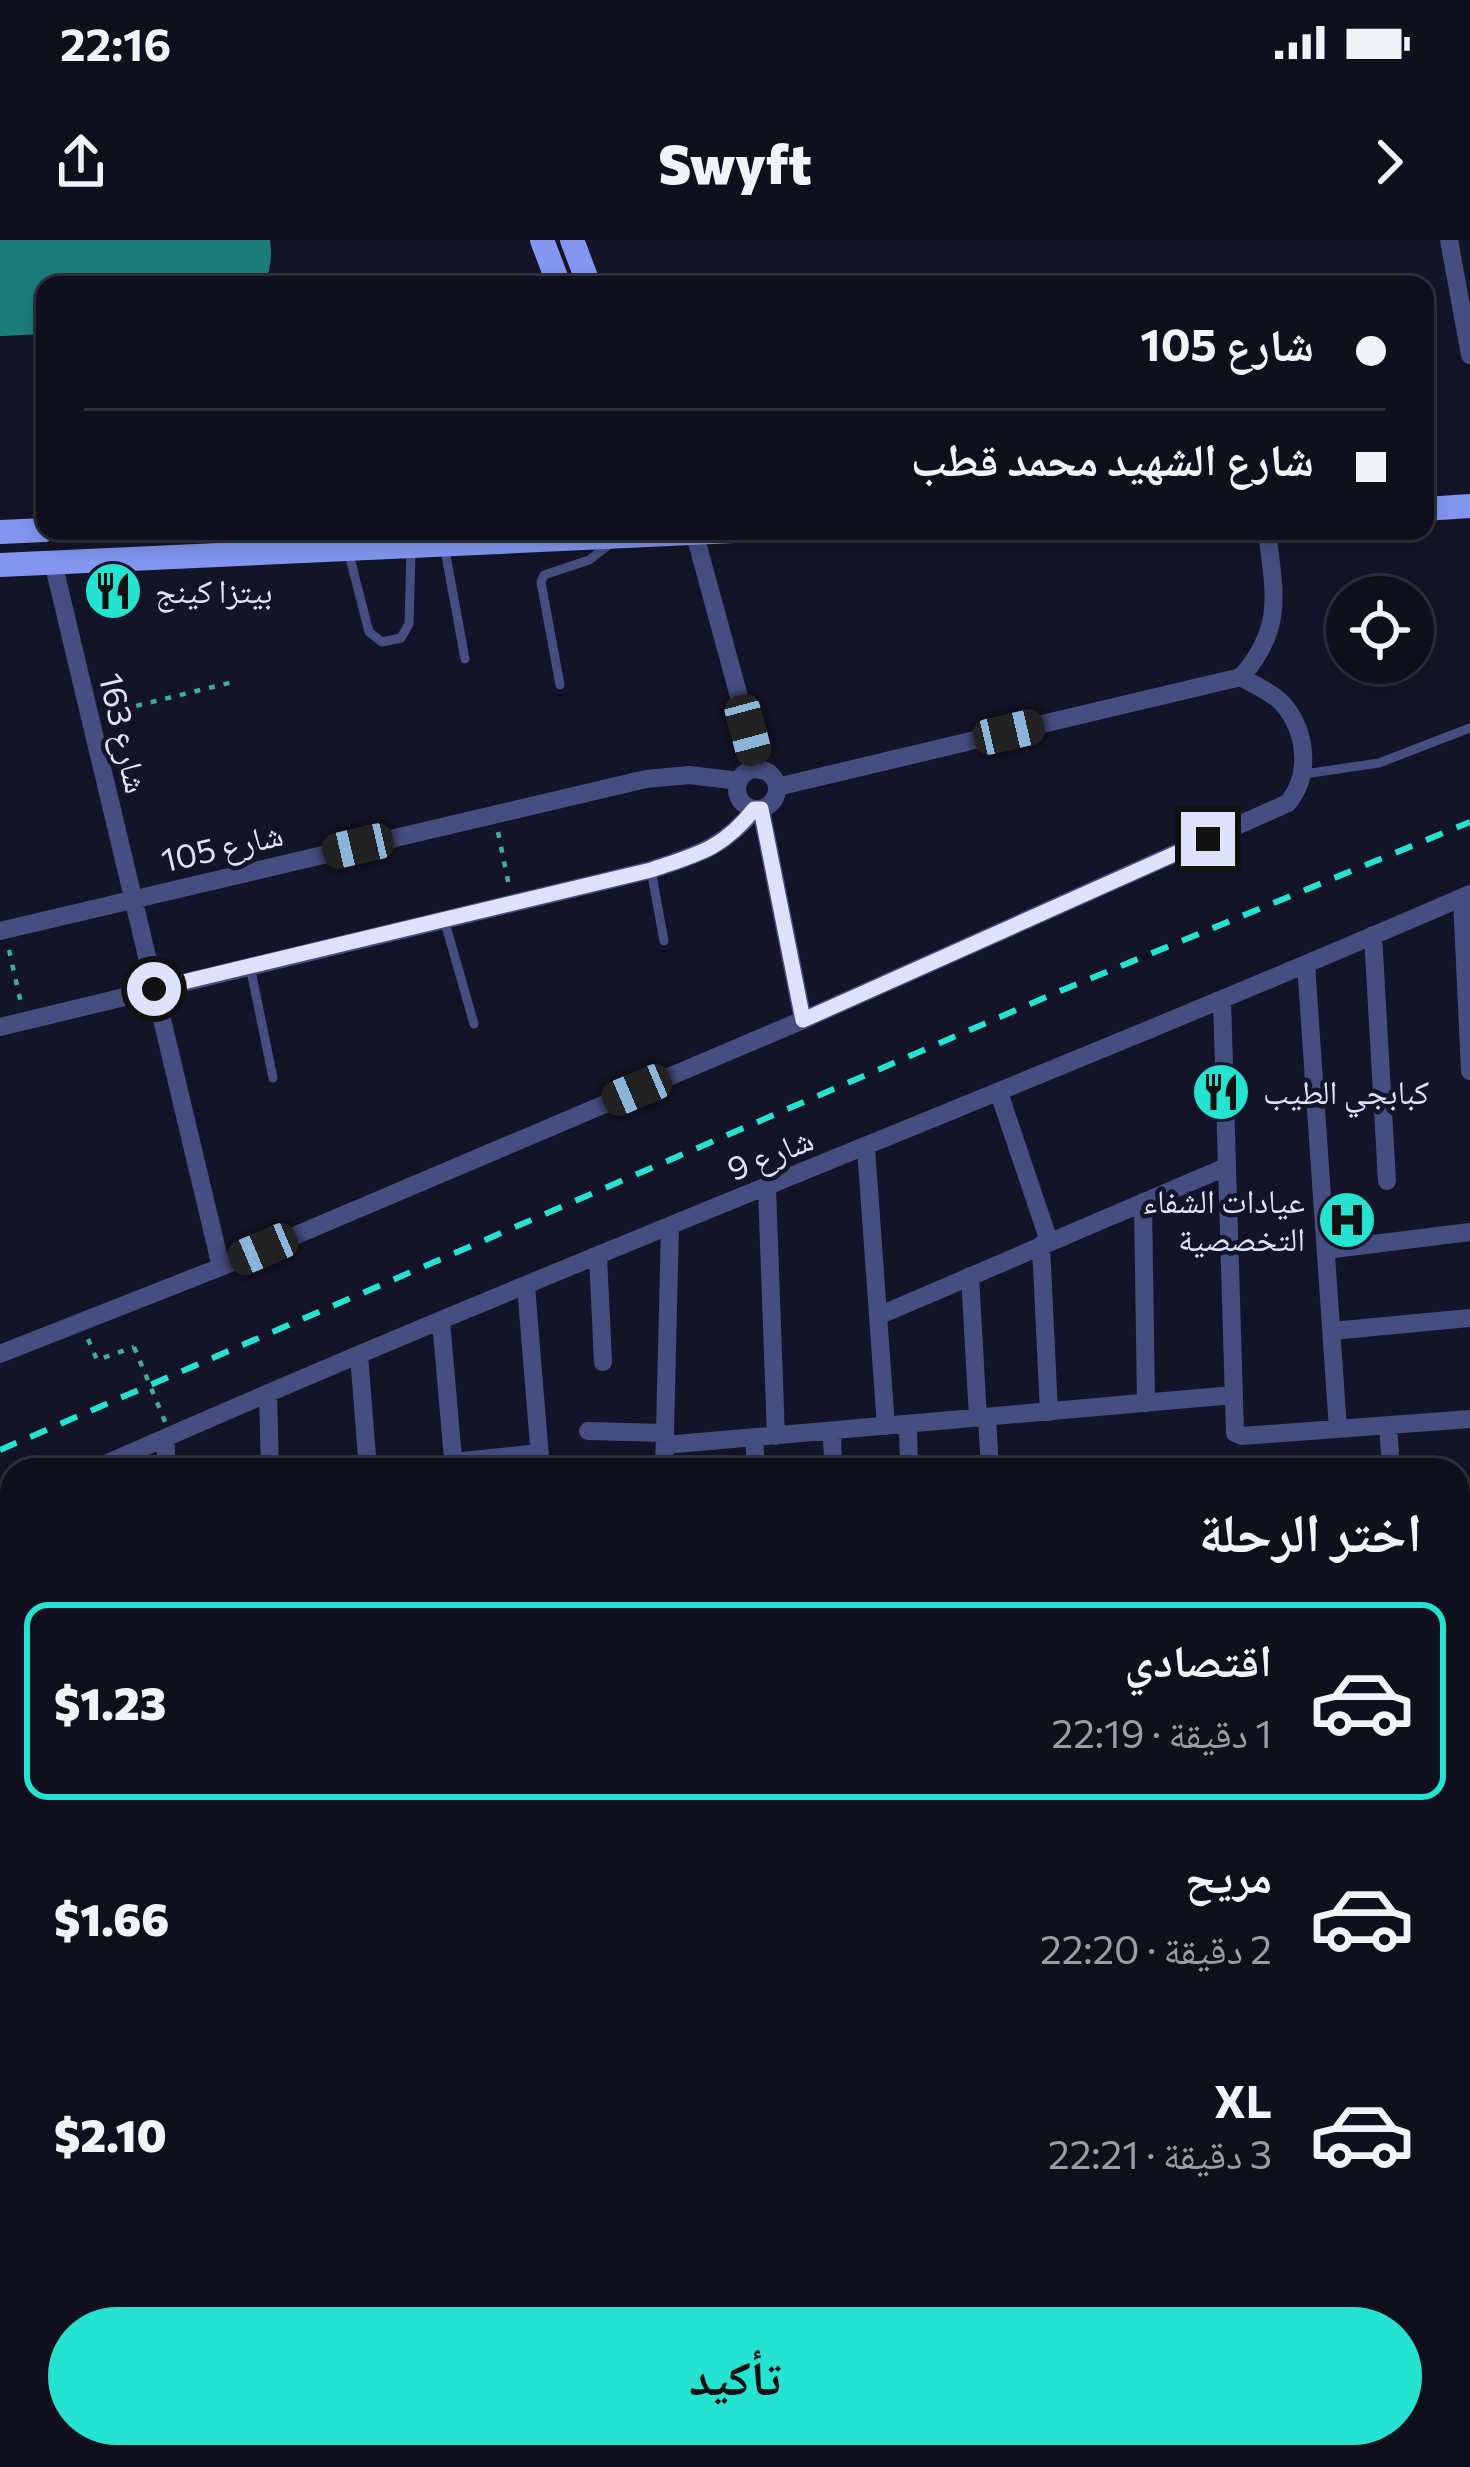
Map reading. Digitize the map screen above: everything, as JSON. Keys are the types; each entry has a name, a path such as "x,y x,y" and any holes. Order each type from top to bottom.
{"main road":[{"path":"542,240 556,276"},
{"path":"572,240 586,276"},
{"path":"1434,508 1470,506"},
{"path":"0,532 36,530"},
{"path":"0,565 346,540"},
{"path":"418,540 444,544 543,540"}],"street":[{"path":"1449,240 1462,266 1470,356"},
{"path":"696,540 759,770"},
{"path":"777,787 1240,677 1262,652 1274,622 1268,540"},
{"name":"شارع 163","path":"53,562 221,1267"},
{"path":"0,1354 221,1267 803,1020 1288,803 1304,774 1295,723 1280,700 1240,677"},
{"path":"0,1027 651,870 717,846 758,809 771,804 777,787 770,774 750,770 739,781 740,799 758,809 803,1020"},
{"name":"شارع 105","path":"2,930 668,776 739,781"},
{"path":"1466,896 1470,1071"},
{"name":"شارع 9","path":"114,1458 165,1431 866,1148 1466,896"},
{"path":"1373,935 1387,1181"},
{"path":"1306,964 1338,1429"},
{"path":"1222,1000 1234,1429 1242,1436 1470,1419"},
{"path":"999,1093 1045,1243 1049,1412"},
{"path":"866,1148 886,1426"},
{"path":"878,1316 1226,1167"},
{"path":"766,1188 776,1436"},
{"path":"1143,1202 1146,1403"},
{"path":"664,1458 670,1227"},
{"path":"1326,1250 1470,1232"},
{"path":"598,1256 603,1362"},
{"path":"970,1276 988,1458"},
{"path":"526,1286 541,1458"},
{"path":"1332,1331 1470,1318"},
{"path":"441,1321 453,1458"},
{"path":"359,1355 367,1458"},
{"path":"268,1393 270,1458"},
{"path":"588,1431 665,1439 754,1438 1233,1395"},
{"path":"908,1424 909,1458"},
{"path":"1388,1425 1390,1458"},
{"path":"165,1431 166,1458"},
{"path":"832,1431 833,1458"},
{"path":"754,1438 755,1458"}],"lane":[{"path":"346,540 369,632 382,642 401,638 409,624 411,540"},
{"path":"560,685 544,575 589,560 613,540"},
{"path":"444,544 465,659"},
{"path":"1304,774 1379,764 1470,728"},
{"path":"651,870 664,941"},
{"path":"444,920 474,1024"},
{"path":"250,966 273,1078"}],"path":[{"path":"89,718 237,681"},
{"path":"495,814 513,903"},
{"path":"2,930 26,1021"},
{"path":"97,1360 134,1347 165,1431"}],"runway":[{"path":"0,264 199,253 197,240"}],"railway":[{"path":"0,1450 1053,994 1470,822"}],"place":[{"name":"بيتزا كينج","path":"113,591"},
{"name":"كبابجي الطيب","path":"1221,1092"},
{"name":"عيادات الشفاء التخصصية","path":"1347,1220"}],"route":[{"path":"154,989 651,870 717,846 732,837 754,809 761,809 803,1020 1208,839"}]}
